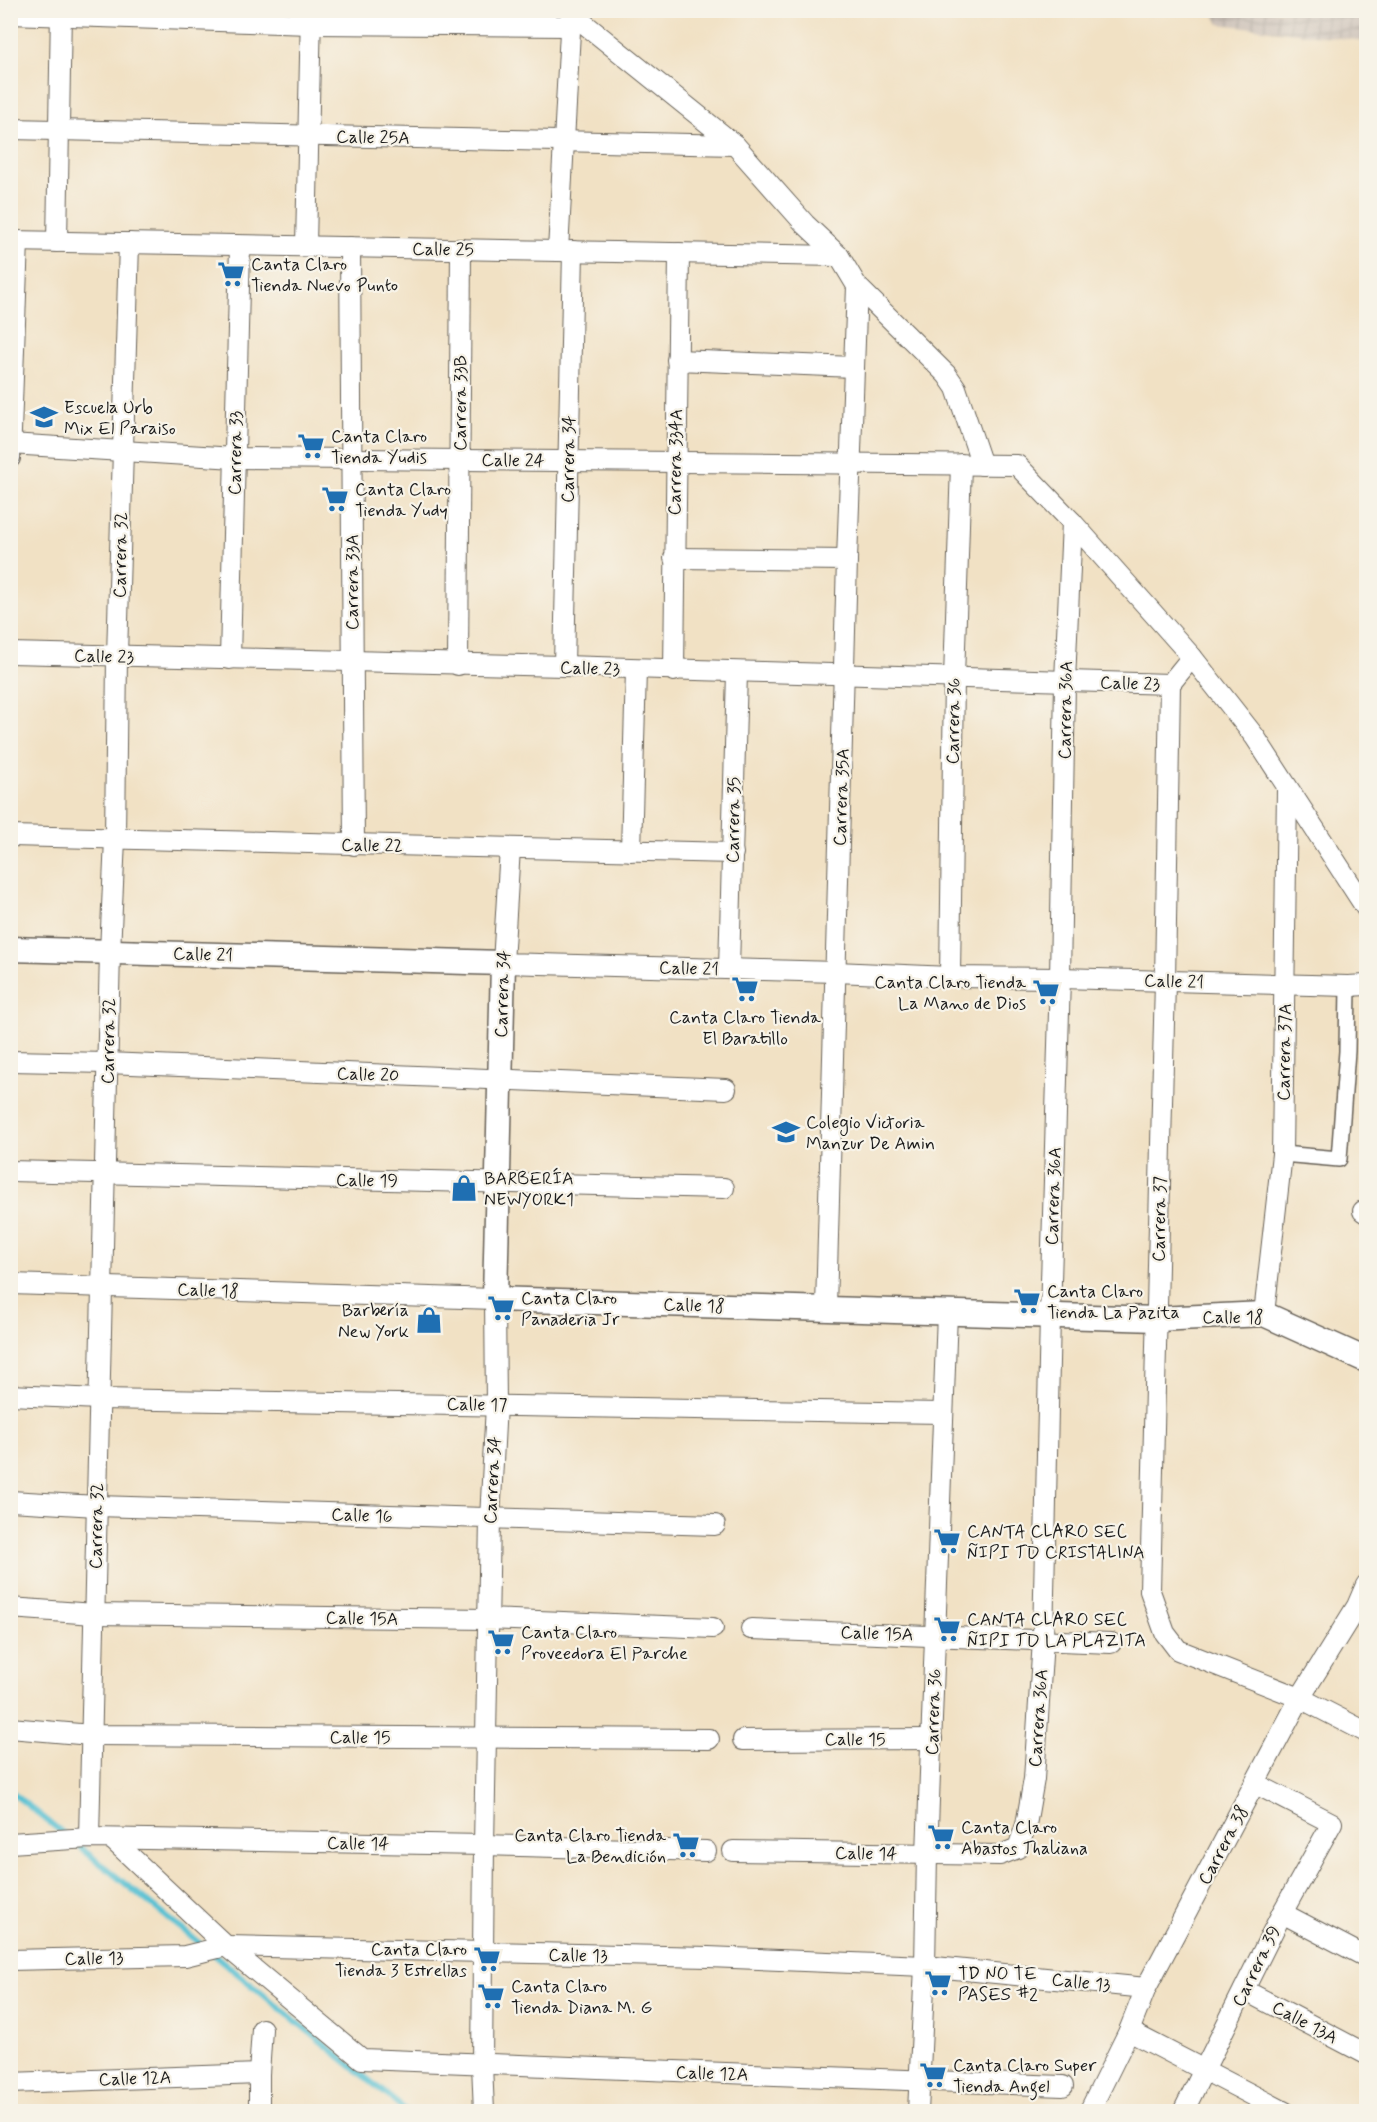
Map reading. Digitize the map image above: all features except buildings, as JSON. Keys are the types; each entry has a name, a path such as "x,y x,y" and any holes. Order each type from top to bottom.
{"street":[{"path":"57,242 61,13"},
{"path":"10,14 571,17 735,145 805,224 839,256 856,286 947,375 956,388 982,465"},
{"path":"306,246 311,17"},
{"name":"Carrera 34","path":"564,666 568,461 563,141 571,17"},
{"name":"Calle 25A","path":"10,129 735,145"},
{"path":"10,458 14,241"},
{"name":"Calle 25","path":"14,241 839,256"},
{"name":"Carrera 32","path":"84,1838 91,1735 129,243"},
{"name":"Carrera 33","path":"230,660 240,246"},
{"name":"Carrera 33A","path":"350,247 354,845"},
{"name":"Carrera 33B","path":"458,665 461,249"},
{"name":"Carrera 334A","path":"674,671 675,462 680,253"},
{"name":"Carrera 35A","path":"826,1307 856,286"},
{"path":"677,360 855,367"},
{"name":"Calle 24","path":"11,444 235,458 1017,465 1072,522"},
{"name":"Carrera 36","path":"950,977 954,678 961,464"},
{"path":"1072,522 1192,657 1255,737 1366,908"},
{"name":"Carrera 36A","path":"1000,1855 1018,1848 1026,1825 1034,1779 1043,1640 1060,978 1065,681 1072,522"},
{"path":"674,558 847,560"},
{"name":"Calle 23","path":"10,653 230,660 564,666 636,670 1170,684"},
{"path":"1170,684 1192,657"},
{"path":"631,851 636,670"},
{"name":"Carrera 35","path":"729,969 737,672"},
{"name":"Carrera 37","path":"1170,684 1150,1591 1165,1633 1178,1650 1300,1698"},
{"name":"Carrera 37A","path":"1264,1314 1282,1154 1287,789"},
{"name":"Calle 22","path":"10,836 732,853"},
{"name":"Carrera 34","path":"484,2112 482,2064 484,1845 490,1519 496,1405 495,1299 503,963 510,848"},
{"name":"Calle 21","path":"10,949 950,977 1357,985"},
{"path":"1282,1154 1339,1159 1347,1051 1357,985"},
{"name":"Calle 20","path":"10,1061 726,1089"},
{"name":"Calle 19","path":"10,1171 724,1188"},
{"name":"Calle 18","path":"10,1284 826,1307 1157,1319 1264,1314 1366,1360"},
{"name":"Carrera 36","path":"918,2112 947,1313"},
{"name":"Calle 17","path":"10,1395 99,1399 943,1413"},
{"name":"Calle 16","path":"10,1501 97,1506 714,1525"},
{"name":"Carrera 38","path":"1089,2112 1129,2031 1146,1988 1300,1698 1357,1606 1366,1585"},
{"name":"Calle 15A","path":"10,1608 94,1614 488,1619 713,1628"},
{"name":"Calle 15A","path":"751,1629 1111,1643"},
{"path":"1300,1698 1366,1732"},
{"name":"Calle 15","path":"10,1728 91,1735 709,1739"},
{"name":"Calle 15","path":"743,1740 932,1739"},
{"name":"Carrera 39","path":"1183,2112 1282,1913 1332,1822 1256,1784"},
{"name":"Calle 14","path":"10,1843 84,1838 706,1851"},
{"path":"112,1839 222,1946"},
{"name":"Calle 14","path":"733,1851 1000,1855"},
{"path":"1282,1913 1366,1957"},
{"name":"Calle 13","path":"10,1960 185,1956 222,1946 708,1957 925,1966 1146,1988"},
{"name":"Calle 12A","path":"222,1946 362,2059 1063,2086"},
{"name":"Calle 13A","path":"1244,1990 1366,2054"},
{"path":"260,2112 259,2074 262,2029"},
{"path":"1129,2031 1285,2112"},
{"name":"Calle 12A","path":"10,2083 259,2074"}],"shaded area":[{"path":"1212,11 1366,11 1366,41 1219,24"}],"waterway":[{"path":"10,1791 64,1834"},
{"path":"76,1844 204,1947"},
{"path":"212,1953 408,2112"}],"place":[{"name":"Canta Claro Tienda Nuevo Punto","path":"231,274"},
{"name":"Escuela Urb Mix El Paraiso","path":"44,417"},
{"name":"Canta Claro Tienda Yudis","path":"311,446"},
{"name":"Canta Claro Tienda Yudy","path":"335,499"},
{"name":"Canta Claro Tienda El Baratillo","path":"745,989"},
{"name":"Canta Claro Tienda La Mano de Dios","path":"1046,992"},
{"name":"Colegio Victoria Manzur De Amin","path":"786,1132"},
{"name":"BARBERÍA NEWYORK1","path":"464,1188"},
{"name":"Canta Claro Tienda La Pazita","path":"1027,1301"},
{"name":"Canta Claro Panaderia Jr","path":"501,1308"},
{"name":"Barbería New York","path":"429,1320"},
{"name":"CANTA CLARO SEC ÑIPI TD CRISTALINA","path":"947,1541"},
{"name":"CANTA CLARO SEC ÑIPI TD LA PLAZITA","path":"947,1629"},
{"name":"Canta Claro Proveedora El Parche","path":"501,1642"},
{"name":"Canta Claro Abastos Thaliana","path":"941,1837"},
{"name":"Canta Claro Tienda La Bendición","path":"686,1845"},
{"name":"Canta Claro Tienda 3 Estrellas","path":"487,1959"},
{"name":"TD NO TE PASES #2","path":"938,1983"},
{"name":"Canta Claro Tienda Diana M. G","path":"491,1996"},
{"name":"Canta Claro Super Tienda Angel","path":"933,2075"}]}
